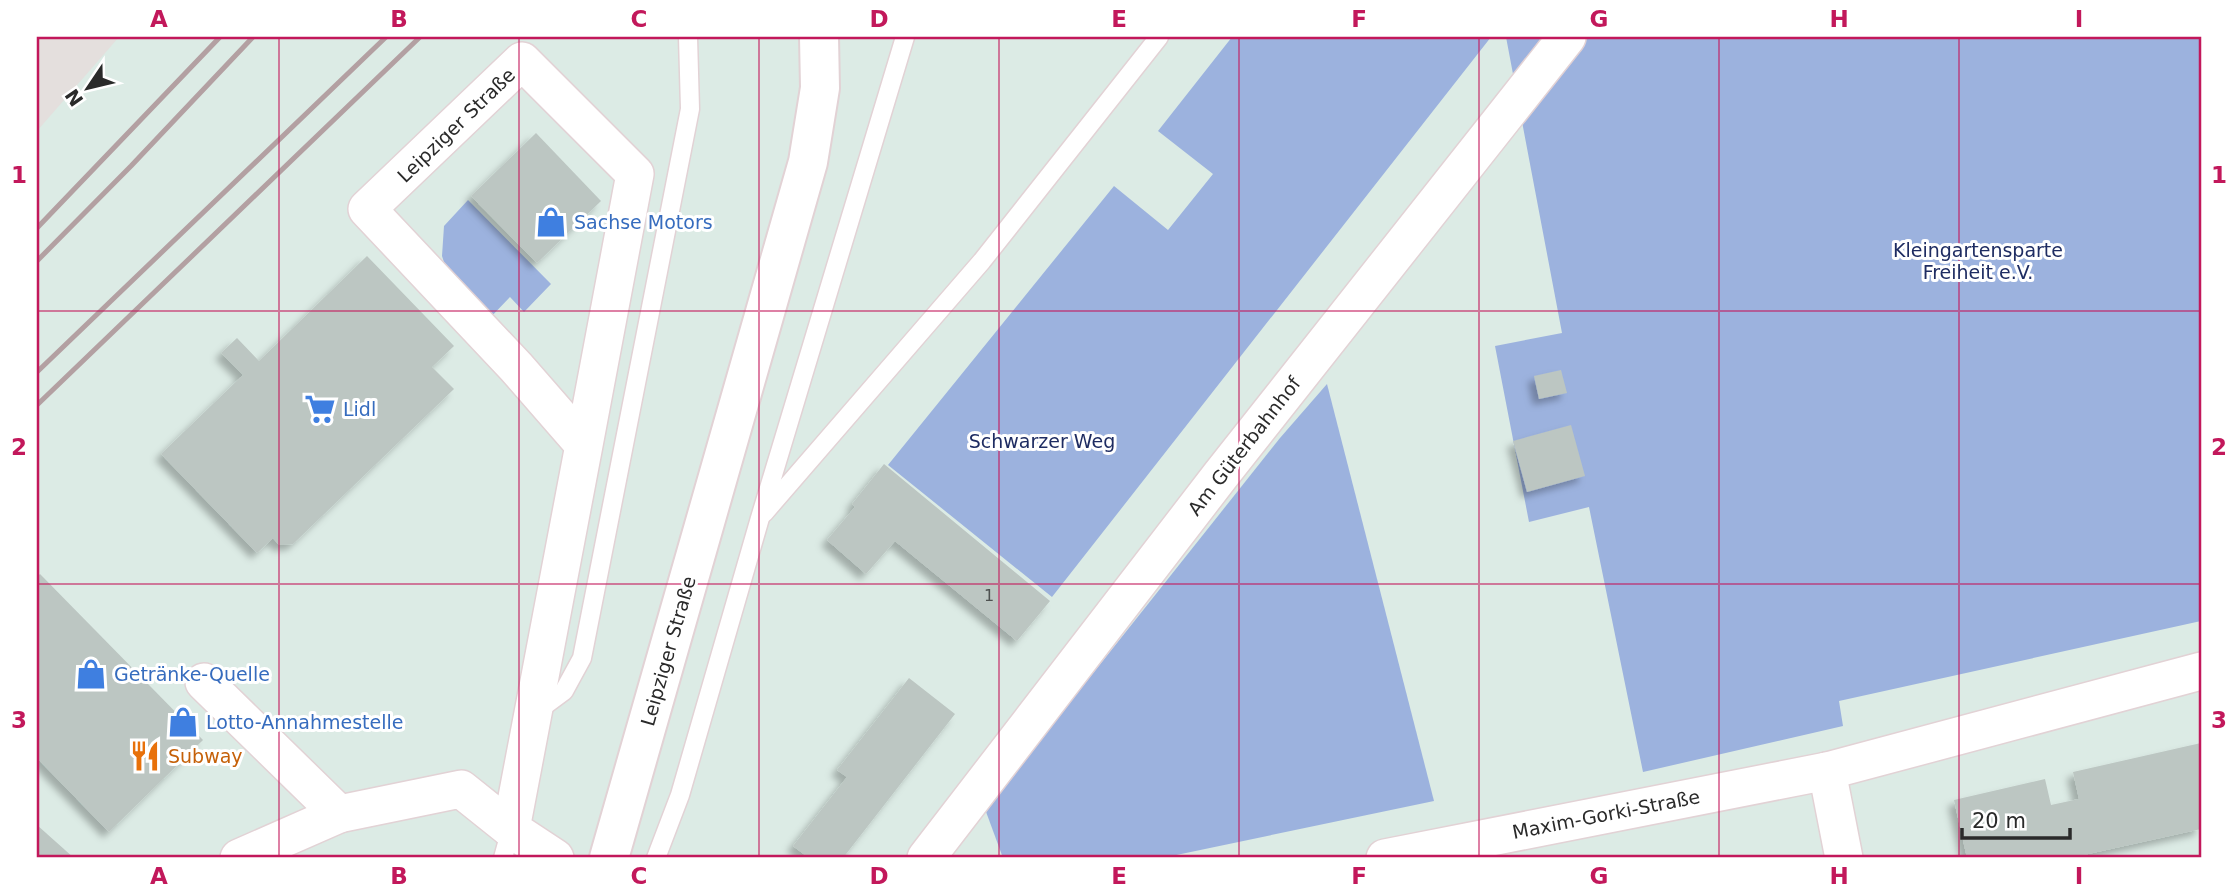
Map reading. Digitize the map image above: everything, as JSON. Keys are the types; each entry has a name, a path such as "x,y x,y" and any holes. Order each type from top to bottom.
{"main road":[{"name":"Leipziger Straße","path":"610,858 808,162 820,88 819,37"}],"street":[{"name":"Am Güterbahnhof","path":"926,858 1220,476 1567,37"},
{"name":"Leipziger Straße","path":"507,844 533,714 584,445 635,174 522,61 367,209 516,367 584,445"},
{"name":"Maxim-Gorki-Straße","path":"1385,858 1827,771 2201,671"},
{"path":"204,682 339,814"},
{"path":"1827,771 1844,858"},
{"path":"239,858 339,814 461,789 507,844 555,858"}],"lane":[{"path":"533,714 564,691 582,658 690,109 688,37"},
{"path":"656,858 680,794 905,37"},
{"path":"760,518 982,261 1159,37"}],"shaded area":[{"path":"37,37 119,37 37,131"}],"green space":[{"name":"Schwarzer Weg","path":"1232,37 1491,37 1052,597 888,465 1114,186 1168,230 1213,174 1158,131"},
{"name":"Kleingartensparte Freiheit e.V.","path":"1506,37 2201,37 2201,621 1839,701 1843,726 1643,772 1589,507 1529,522 1495,346 1562,333"},
{"path":"468,200 551,284 524,312 510,297 487,321 451,284 442,256 444,226"},
{"path":"1327,384 1434,801 1162,858 1003,858 985,809 1280,438"}],"building":[{"path":"536,133 601,201 537,263 471,196"},
{"name":"Lidl","path":"367,256 454,346 432,367 454,389 293,544 279,545 273,538 257,553 161,454 243,375 221,353 237,338 259,361"},
{"path":"1561,370 1567,393 1539,399 1534,376"},
{"path":"1571,425 1585,476 1527,492 1513,441"},
{"path":"884,464 1050,601 1017,641 895,541 866,574 827,540 855,507 852,504"},
{"path":"40,574 203,740 109,832 37,758 37,577"},
{"path":"909,678 955,714 843,858 809,858 793,846 847,777 837,770"},
{"path":"2201,743 2201,829 2070,858 1967,858 1954,800 2045,779 2051,805 2079,799 2073,772"},
{"path":"37,825 74,858 37,858"}],"railway":[{"path":"37,228 220,37"},
{"path":"37,261 253,37"},
{"path":"37,372 386,37"},
{"path":"37,405 420,37"}],"place":[{"name":"Sachse Motors","path":"551,222"},
{"name":"Lidl","path":"320,409"},
{"name":"Getränke-Quelle","path":"91,674"},
{"name":"Lotto-Annahmestelle","path":"183,722"},
{"name":"Subway","path":"145,756"}]}
